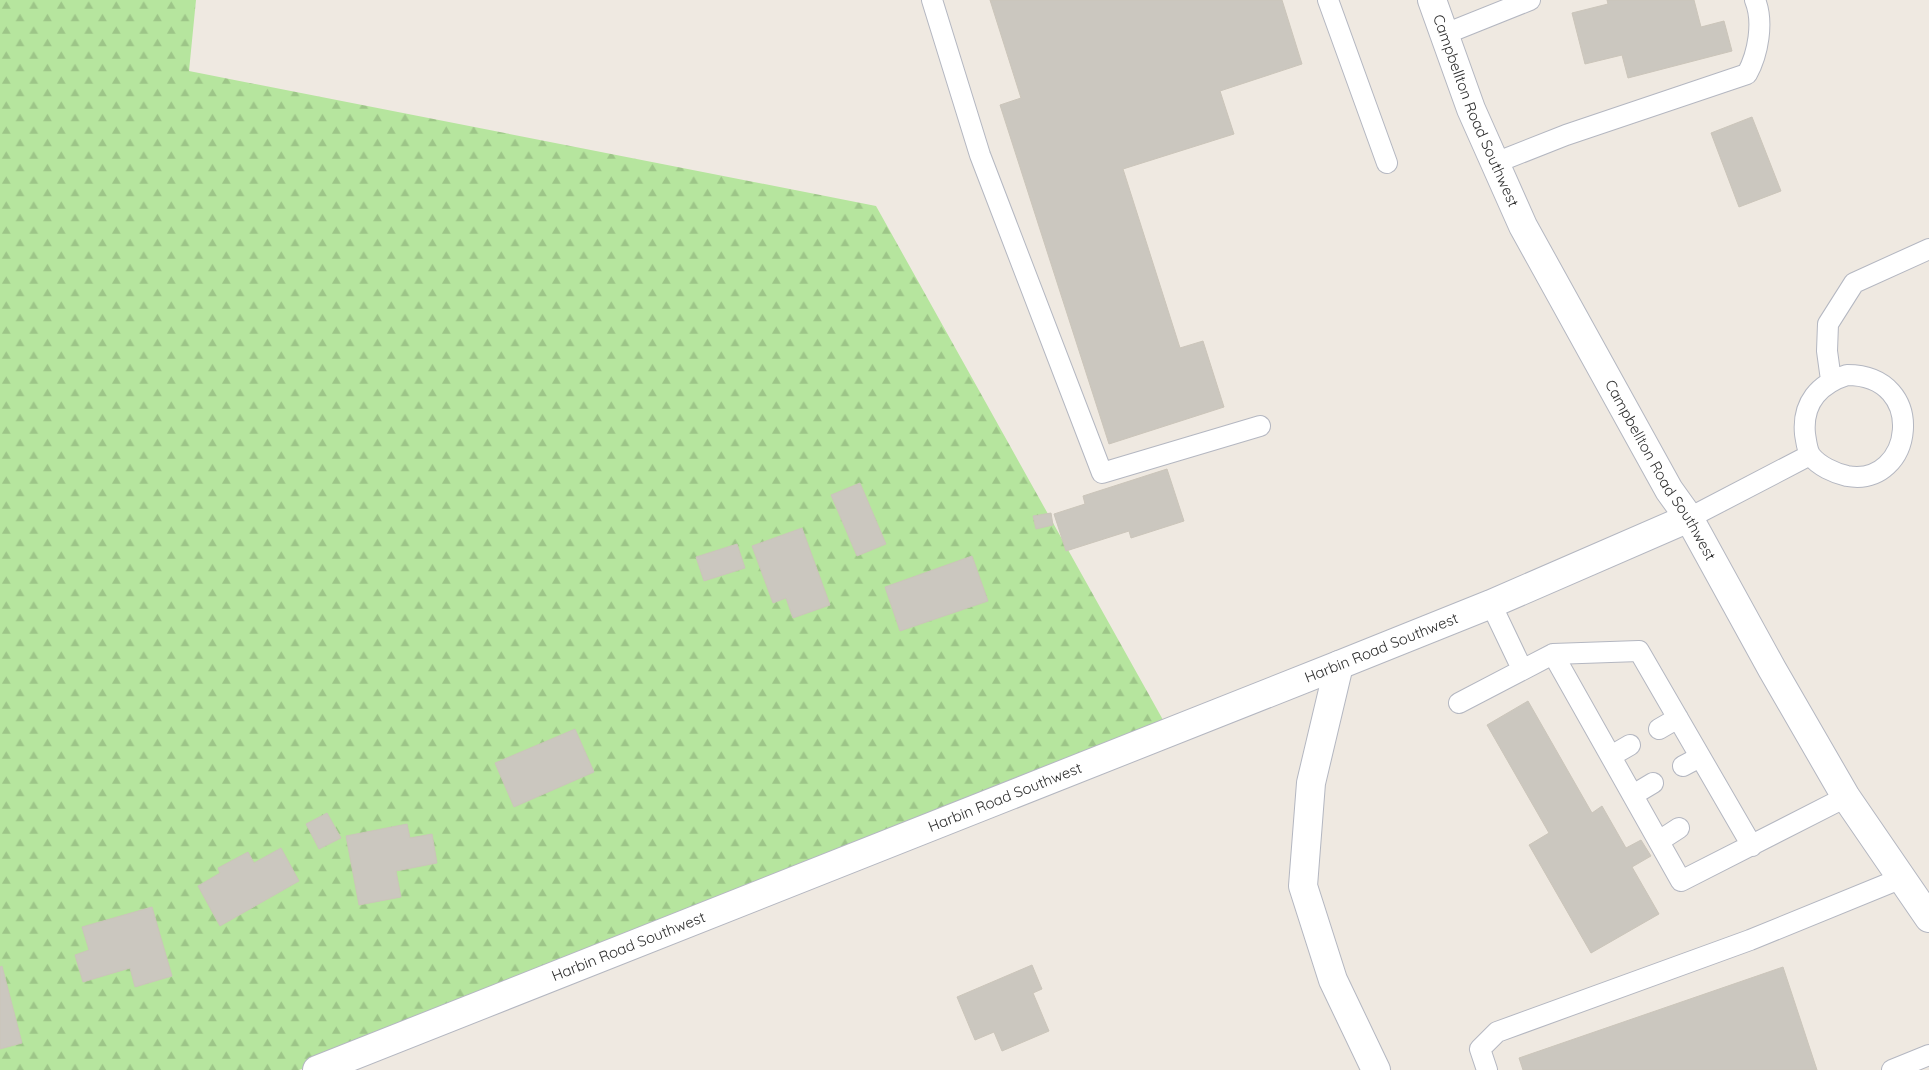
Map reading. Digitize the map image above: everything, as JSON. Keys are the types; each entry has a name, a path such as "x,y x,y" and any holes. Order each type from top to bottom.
{"street":[{"name":"Campbellton Road Southwest","path":"1432,0 1471,109 1523,226 1669,490 1689,518 1772,669 1846,797 1929,918"},
{"name":"Harbin Road Southwest","path":"317,1070 1491,604 1689,518"},
{"path":"1339,665 1311,783 1303,886 1334,980 1376,1070"}],"lane":[{"path":"932,0 980,154 1102,473 1260,426"},
{"path":"1328,0 1387,163"},
{"path":"1444,34 1530,0"},
{"path":"1495,163 1566,135 1747,74 1754,61 1758,42 1757,6 1755,0"},
{"path":"1831,380 1827,351 1828,324 1854,283 1929,249"},
{"path":"1847,375 1864,375 1880,381 1893,392 1902,406 1906,422 1904,439 1898,454 1886,466 1871,475 1854,477 1838,474 1810,455 1804,421 1808,404 1818,391 1831,380 1847,375"},
{"path":"1689,518 1810,455"},
{"path":"1491,604 1522,669"},
{"path":"1459,703 1553,654 1639,651 1678,718 1691,762 1717,806 1752,846"},
{"path":"1553,654 1681,881 1846,797"},
{"path":"1659,729 1678,718"},
{"path":"1611,756 1630,745"},
{"path":"1633,795 1653,783"},
{"path":"1658,841 1679,828"},
{"path":"1487,1070 1480,1049 1497,1032 1750,940 1902,878"},
{"path":"1892,1070 1929,1055"}],"green space":[{"path":"0,0 196,0 189,71 876,206 1172,736 299,1070 0,1070"}],"building":[{"path":"990,0 1282,0 1302,64 1220,91 1234,134 1123,169 1180,348 1203,341 1224,407 1109,444 1000,105 1021,98"},
{"path":"1607,0 1694,0 1701,27 1724,21 1732,51 1628,78 1622,55 1585,64 1572,13 1608,4"},
{"path":"1752,117 1781,191 1739,207 1711,133"},
{"path":"1167,469 1184,521 1131,538 1129,531 1066,551 1054,514 1085,504 1083,496"},
{"path":"860,483 886,544 857,556 831,495"},
{"path":"1051,513 1053,525 1036,529 1033,516"},
{"path":"802,528 830,605 793,618 786,598 773,603 752,546"},
{"path":"737,544 745,568 704,581 696,557"},
{"path":"972,556 988,601 900,631 885,587"},
{"path":"1528,701 1592,813 1602,806 1626,848 1641,840 1651,856 1632,867 1659,914 1591,953 1529,845 1549,833 1487,725"},
{"path":"575,729 594,772 514,807 495,763"},
{"path":"327,813 341,838 319,849 306,824"},
{"path":"407,824 410,838 432,834 437,863 396,871 401,897 359,905 346,836"},
{"path":"281,848 299,881 220,926 198,886 220,873 218,868 248,852 254,863"},
{"path":"152,907 172,976 135,987 130,968 83,982 75,955 89,950 82,927"},
{"path":"1032,965 1042,989 1033,993 1049,1031 1002,1051 994,1032 975,1040 957,997"},
{"path":"2,966 22,1043 0,1049 0,967"},
{"path":"1783,967 1817,1070 1523,1070 1519,1058"}]}
